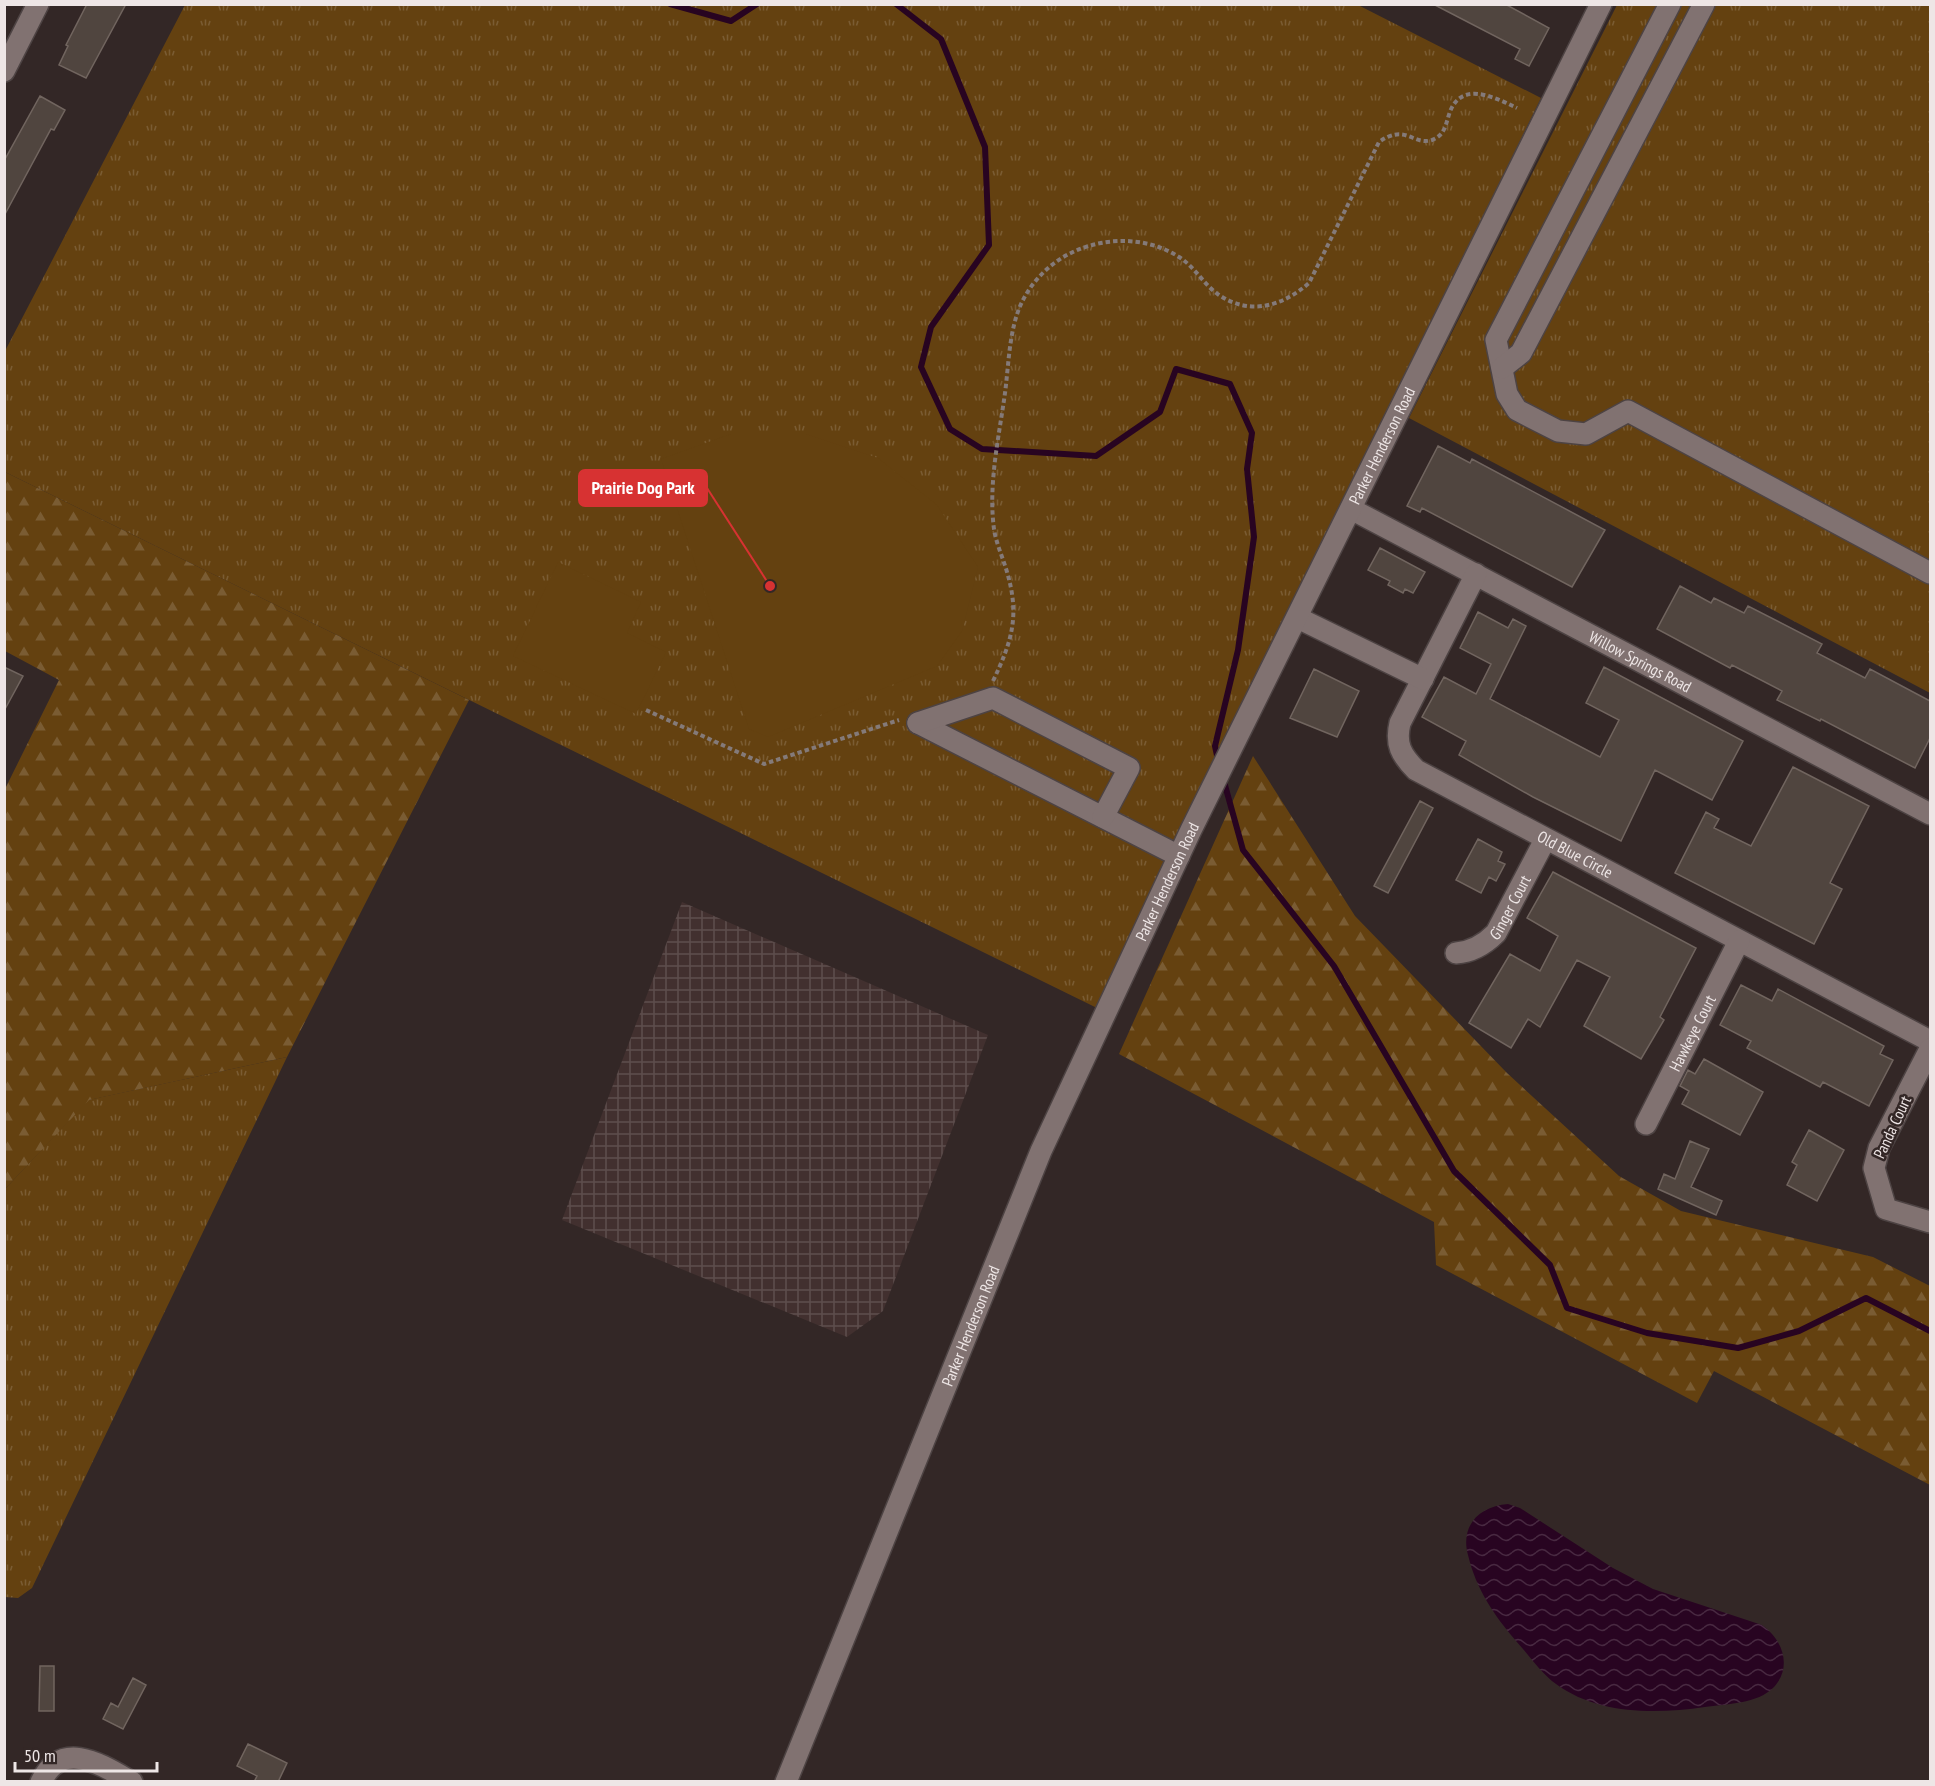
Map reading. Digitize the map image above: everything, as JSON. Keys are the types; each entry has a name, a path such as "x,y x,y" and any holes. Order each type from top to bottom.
{"street":[{"path":"4,71 39,4"},
{"name":"Parker Henderson Road","path":"786,1782 1041,1150 1191,830 1601,4"},
{"path":"1670,4 1496,340 1507,394 1517,410 1558,431 1586,434 1628,411 1930,573"},
{"path":"1502,368 1521,353 1704,4"},
{"name":"Willow Springs Road","path":"1351,509 1930,814"},
{"name":"Old Blue Circle","path":"1476,574 1400,723 1396,738 1403,757 1416,770 1545,840 1930,1041"},
{"path":"1298,618 1423,679"},
{"path":"1103,817 1129,768 993,698 918,723 1179,856"},
{"name":"Ginger Court","path":"1456,953 1466,952 1487,942 1496,933 1545,840"},
{"name":"Hawkeye Court","path":"1646,1124 1739,941"},
{"name":"Panda Court","path":"1930,1049 1879,1148 1874,1168 1886,1209 1930,1222"},
{"path":"44,1775 68,1758 90,1759 132,1782"}],"path":[{"path":"988,689 1008,649 1015,600 994,530 995,469 1014,327 1028,292 1038,277 1060,258 1085,246 1117,240 1150,243 1180,257 1217,294 1235,304 1255,308 1275,305 1294,296 1309,283 1379,142 1396,134 1405,134 1420,140 1434,139 1444,130 1448,116 1456,102 1475,93 1485,93 1517,108"},
{"path":"646,710 764,764 901,720"}],"shaded area":[{"path":"682,902 988,1035 883,1311 847,1337 562,1220"}],"green space":[{"path":"185,5 1358,5 1541,98 1097,1008 5,472 4,353"},
{"path":"1617,5 1930,5 1930,693 1409,418"},
{"path":"731,434 806,434 878,458 937,505 978,567 962,631 937,666 768,737 749,729 661,459"},
{"path":"5,472 469,700 287,1057 89,1100 5,1189 5,789 59,680 5,651"},
{"path":"558,562 641,602 627,633 666,652 636,714 513,656"},
{"path":"1253,756 1355,916 1507,1073 1619,1176 1681,1211 1873,1257 1930,1286 1930,1485 1714,1371 1697,1403 1436,1265 1434,1222 1119,1054"},
{"path":"287,1057 32,1588 18,1598 5,1597 5,1189 88,1100"}],"water":[{"path":"1508,1504 1520,1508 1613,1568 1653,1589 1762,1625 1775,1638 1783,1653 1784,1662 1780,1679 1767,1693 1751,1700 1667,1711 1609,1707 1590,1702 1556,1684 1535,1664 1493,1611 1471,1567 1466,1545 1469,1527 1480,1513"}],"building":[{"path":"87,4 126,4 86,78 59,65 68,46 66,45"},
{"path":"1433,4 1505,4 1549,28 1529,66 1515,59 1520,49"},
{"path":"40,96 65,110 54,130 51,129 4,216 4,161"},
{"path":"1438,446 1470,463 1472,459 1605,530 1572,587 1422,508 1420,512 1407,506"},
{"path":"1380,548 1425,572 1413,593 1405,589 1403,593 1388,585 1390,581 1368,570"},
{"path":"1680,586 1711,603 1714,598 1744,613 1748,606 1822,644 1817,653 1865,678 1870,669 1930,701 1930,738 1915,768 1821,719 1820,721 1777,700 1782,691 1732,665 1730,668 1657,629"},
{"path":"1478,612 1508,628 1513,619 1526,626 1490,699 1600,757 1619,720 1586,703 1604,667 1743,741 1712,800 1655,770 1621,841 1533,797 1459,755 1466,741 1422,717 1444,677 1476,694 1491,664 1460,648"},
{"path":"4,667 23,676 4,711"},
{"path":"1314,669 1359,691 1337,737 1290,718"},
{"path":"1793,767 1869,806 1830,883 1842,889 1814,944 1675,873 1706,812 1719,819 1714,828 1751,846"},
{"path":"1420,801 1433,808 1388,893 1374,886"},
{"path":"1478,839 1502,852 1498,861 1505,864 1496,881 1489,877 1481,893 1456,880"},
{"path":"1553,872 1696,948 1660,1017 1664,1020 1641,1059 1584,1026 1610,977 1577,960 1540,1027 1528,1019 1511,1048 1469,1023 1510,954 1540,971 1558,936 1527,918"},
{"path":"1741,985 1772,1001 1778,989 1884,1046 1880,1054 1893,1060 1869,1106 1823,1082 1820,1087 1747,1048 1751,1041 1720,1025"},
{"path":"1704,1059 1763,1092 1740,1135 1682,1104 1689,1091 1680,1086 1688,1070 1695,1074"},
{"path":"1809,1130 1844,1150 1817,1201 1787,1185 1797,1165 1792,1162"},
{"path":"1690,1141 1709,1149 1691,1187 1722,1201 1716,1215 1658,1189 1664,1174 1675,1179"},
{"path":"40,1666 54,1666 54,1711 39,1711"},
{"path":"133,1678 146,1685 123,1729 103,1719 111,1703 118,1707"},
{"path":"248,1744 287,1763 278,1782 254,1782 257,1776 237,1766"}],"waterway":[{"path":"670,4 731,21 757,4"},
{"path":"896,4 941,39 985,147 989,245 931,327 921,367 950,429 982,449 1096,456 1160,412 1176,369 1230,384 1252,433 1247,469 1254,537 1238,650 1215,746 1218,760"},
{"path":"1223,778 1243,850 1334,966 1454,1171 1550,1265 1567,1308 1647,1333 1738,1348 1799,1331 1866,1298 1930,1331"}],"place":[{"name":"Prairie Dog Park","path":"770,586"}]}
